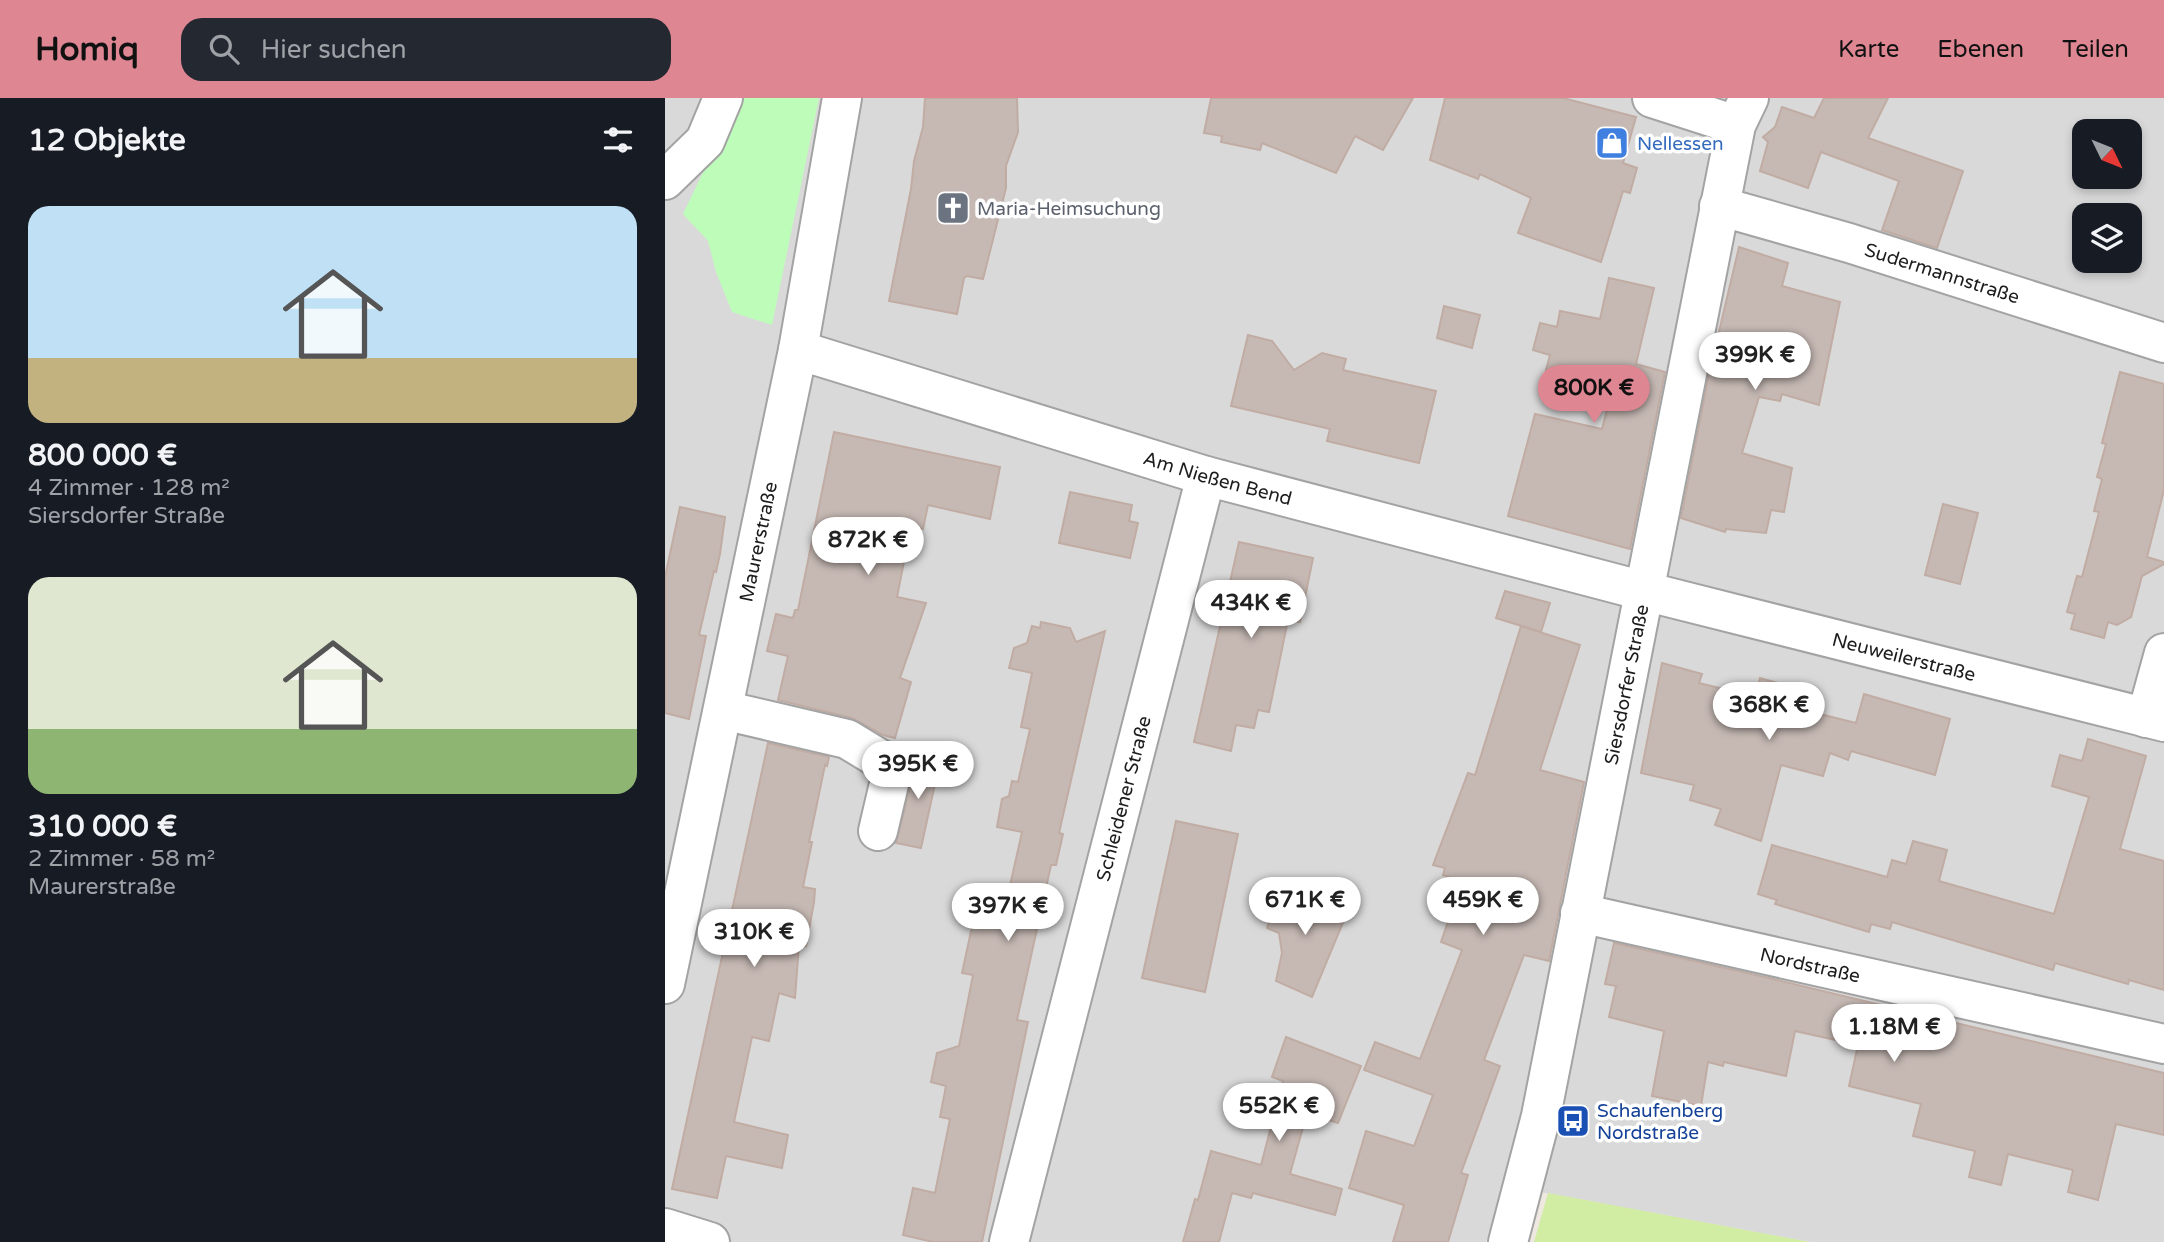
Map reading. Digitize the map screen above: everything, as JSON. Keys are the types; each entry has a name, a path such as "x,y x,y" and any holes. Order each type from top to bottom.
{"street":[{"path":"665,180 705,141 723,98"},
{"name":"Maurerstraße","path":"665,984 798,350 842,98"},
{"path":"1653,98 1743,111"},
{"name":"Siersdorfer Straße","path":"1508,1242 1541,1116 1720,206 1743,111"},
{"name":"Sudermannstraße","path":"1720,206 1849,243 2164,343"},
{"name":"Am Nießen Bend","path":"798,350 1206,476 1644,591"},
{"name":"Schleidener Straße","path":"1009,1242 1206,476"},
{"name":"Neuweilerstraße","path":"1644,591 2155,720"},
{"path":"2155,720 2164,653"},
{"path":"723,710 847,739 893,767 878,831"},
{"name":"Nordstraße","path":"1580,913 2164,1044"},
{"path":"665,1228 710,1242"}],"shaded area":[{"path":"665,98 2164,98 2164,1242 1810,1242 1503,1185 1486,1242 665,1242"}],"green space":[{"path":"739,98 819,98 772,325 732,312 716,272 708,241 683,214"},
{"path":"1548,1193 1810,1242 1534,1242"}],"building":[{"name":"Maria-Heimsuchung","path":"925,98 1017,98 1018,132 1006,166 1006,188 983,279 967,276 964,278 957,314 889,301 914,161 923,127"},
{"path":"1211,98 1413,98 1383,150 1355,136 1336,173 1262,143 1260,150 1221,142 1222,136 1204,133"},
{"path":"1445,98 1563,98 1636,117 1623,163 1637,168 1630,193 1623,191 1601,262 1518,233 1531,198 1480,174 1478,179 1430,160"},
{"path":"1824,98 1888,98 1868,138 1963,171 1937,248 1882,230 1899,181 1821,152 1808,188 1760,171 1768,142 1763,137 1775,127 1782,107 1814,118"},
{"path":"1739,247 1788,263 1782,286 1840,302 1819,405 1782,394 1780,401 1759,397 1742,453 1792,468 1784,512 1771,510 1766,533 1726,529 1725,532 1681,518 1709,374"},
{"path":"1609,278 1654,288 1636,364 1665,372 1630,549 1508,516 1535,414 1602,429 1612,390 1546,370 1550,355 1533,350 1540,323 1557,327 1560,311 1600,319"},
{"path":"1444,306 1480,315 1472,348 1437,338"},
{"path":"1248,335 1272,341 1294,370 1322,353 1346,359 1343,370 1436,391 1419,463 1327,441 1330,429 1231,406"},
{"path":"2120,372 2164,384 2164,490 2147,557 2164,564 2142,576 2131,617 2117,625 2108,622 2104,638 2071,629 2075,614 2067,612 2077,576 2082,577 2099,512 2094,511 2102,479 2097,477 2106,444 2102,443"},
{"path":"834,432 1000,467 990,519 928,505 923,529 911,526 897,597 926,603 900,678 911,682 895,738 883,735 852,718 778,700 788,656 767,651 776,614 793,618 795,610 798,610"},
{"path":"1070,492 1132,505 1129,521 1138,523 1130,558 1059,543"},
{"path":"1943,504 1978,513 1960,584 1925,575"},
{"path":"680,507 725,517 720,554 699,635 706,636 689,719 665,713 665,577"},
{"path":"1239,542 1313,558 1300,622 1288,620 1269,712 1258,710 1254,728 1236,725 1231,751 1194,742"},
{"path":"1505,591 1550,603 1541,632 1496,618"},
{"path":"1041,622 1070,628 1076,642 1105,631 1059,833 1063,834 1056,865 1051,865 1017,1020 1028,1022 982,1242 933,1242 903,1235 913,1188 935,1193 950,1119 940,1117 946,1086 931,1082 937,1053 959,1046 973,975 962,973 973,922 998,928 1002,908 1005,908 1022,832 997,827 1002,799 1009,796 1012,781 1018,782 1030,729 1021,727 1032,673 1009,668 1014,648 1027,643 1032,626 1040,628"},
{"path":"1521,626 1580,645 1540,770 1584,782 1549,961 1524,955 1484,1060 1500,1066 1461,1173 1468,1175 1448,1242 1393,1242 1404,1205 1349,1188 1366,1131 1414,1146 1433,1095 1364,1070 1375,1042 1420,1059 1462,950 1441,942 1462,881 1443,875 1445,868 1433,865 1468,773 1475,775"},
{"path":"1662,663 1702,674 1699,683 1756,697 1760,678 1789,686 1784,705 1856,723 1864,694 1950,719 1935,775 1851,751 1848,760 1830,753 1823,776 1781,765 1761,841 1715,825 1721,809 1690,800 1694,785 1641,773"},
{"path":"2088,739 2146,756 2120,849 2164,861 2164,990 2129,980 2128,984 2055,963 2053,970 1892,922 1890,929 1871,924 1869,932 1775,904 1777,900 1758,894 1772,845 1887,877 1892,860 1906,864 1913,841 1947,850 1939,881 2054,914 2089,797 2052,786 2060,755 2082,761"},
{"path":"768,743 829,757 809,842 812,842 803,887 815,889 814,902 806,946 799,945 795,998 779,993 769,1041 752,1037 734,1122 788,1135 782,1168 726,1156 717,1198 672,1189"},
{"path":"911,751 940,761 921,848 896,843 914,772"},
{"path":"1176,821 1238,834 1205,992 1142,978"},
{"path":"1281,885 1349,908 1312,997 1276,981 1282,953 1279,933 1267,928"},
{"path":"1614,943 2164,1073 2164,1135 2116,1124 2098,1200 2068,1192 2073,1170 2008,1154 2001,1185 1969,1177 1975,1151 1913,1136 1921,1104 1849,1086 1858,1045 1795,1031 1786,1076 1724,1062 1723,1066 1708,1062 1701,1106 1652,1096 1664,1031 1609,1017 1616,986 1605,984"},
{"path":"1286,1037 1361,1066 1338,1123 1307,1113 1290,1174 1342,1189 1335,1215 1253,1193 1251,1198 1232,1193 1219,1242 1183,1242 1211,1151 1261,1165 1283,1081 1272,1077"}],"place":[{"name":"Nellessen","path":"1612,143"},
{"name":"Maria-Heimsuchung","path":"953,208"},
{"name":"Schaufenberg Nordstraße","path":"1573,1121"}]}
